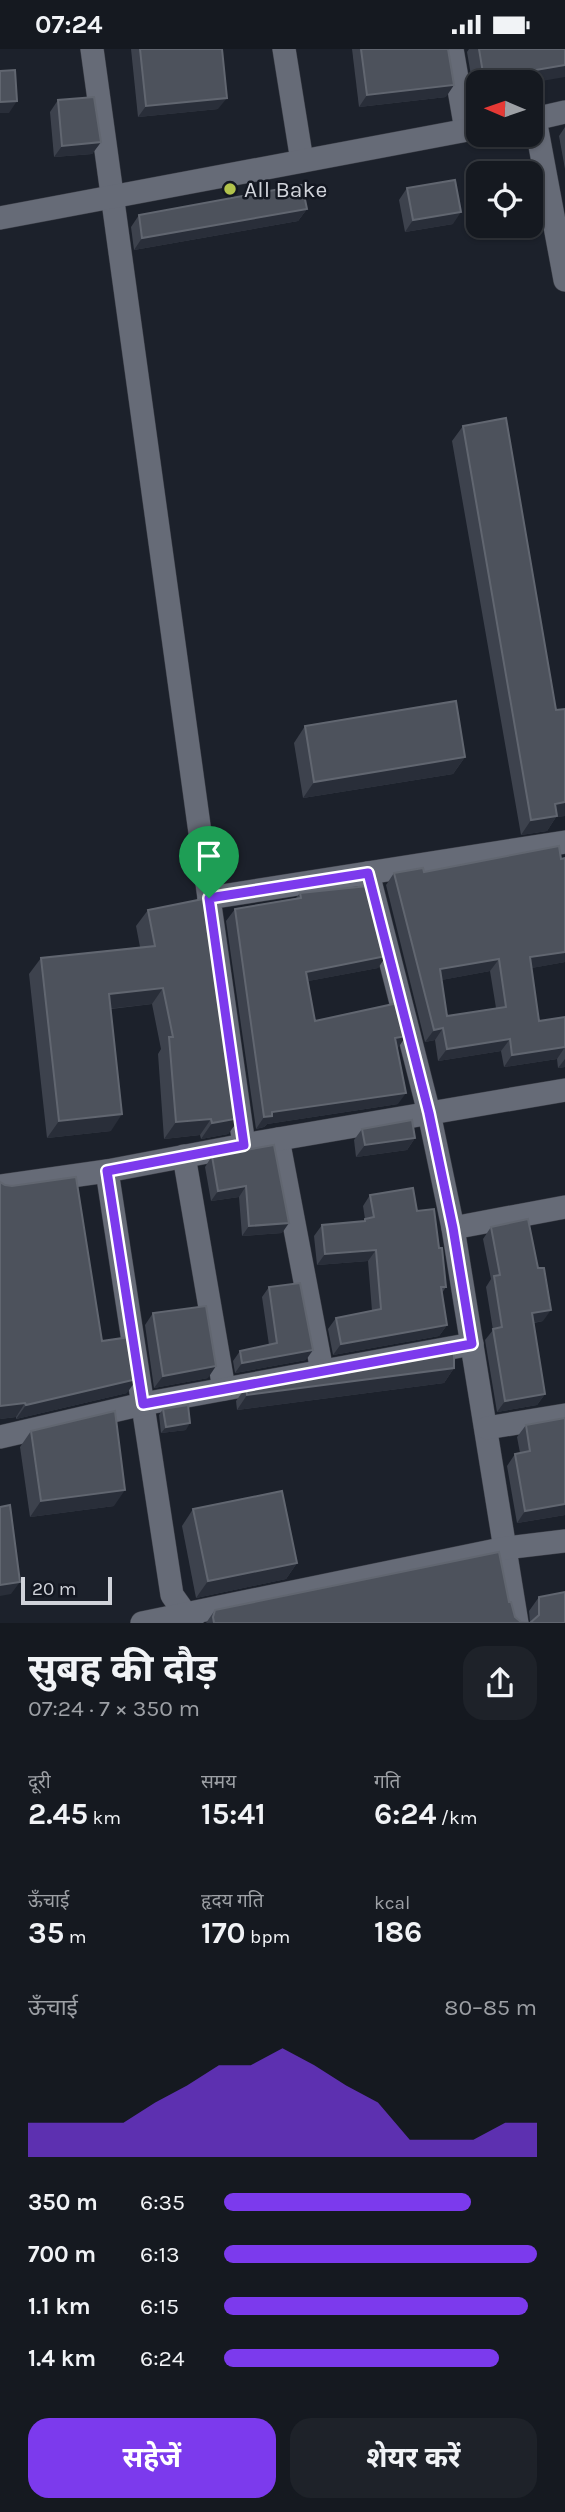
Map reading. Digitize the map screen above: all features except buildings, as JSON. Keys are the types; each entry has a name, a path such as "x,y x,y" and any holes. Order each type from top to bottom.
{"street":[{"path":"92,49 244,1145"},
{"path":"284,49 302,160"},
{"path":"452,49 466,105"},
{"path":"543,118 565,112"},
{"path":"0,218 466,130"},
{"path":"538,147 565,280"},
{"path":"209,898 565,842"},
{"path":"368,873 429,1113 453,1228 517,1623"},
{"path":"0,1186 107,1171 565,1090"},
{"path":"278,1139 322,1371"},
{"path":"184,1156 224,1389"},
{"path":"107,1171 172,1595 189,1619"},
{"path":"453,1228 565,1207"},
{"path":"0,1437 143,1404 472,1344"},
{"path":"487,1428 565,1415"},
{"path":"142,1623 189,1619 506,1548 565,1541"}],"place":[{"name":"All Bake","path":"230,189"}],"route":[{"path":"368,873 429,1113 453,1228 472,1344 143,1404 107,1171 244,1145 209,898 368,873"}]}
